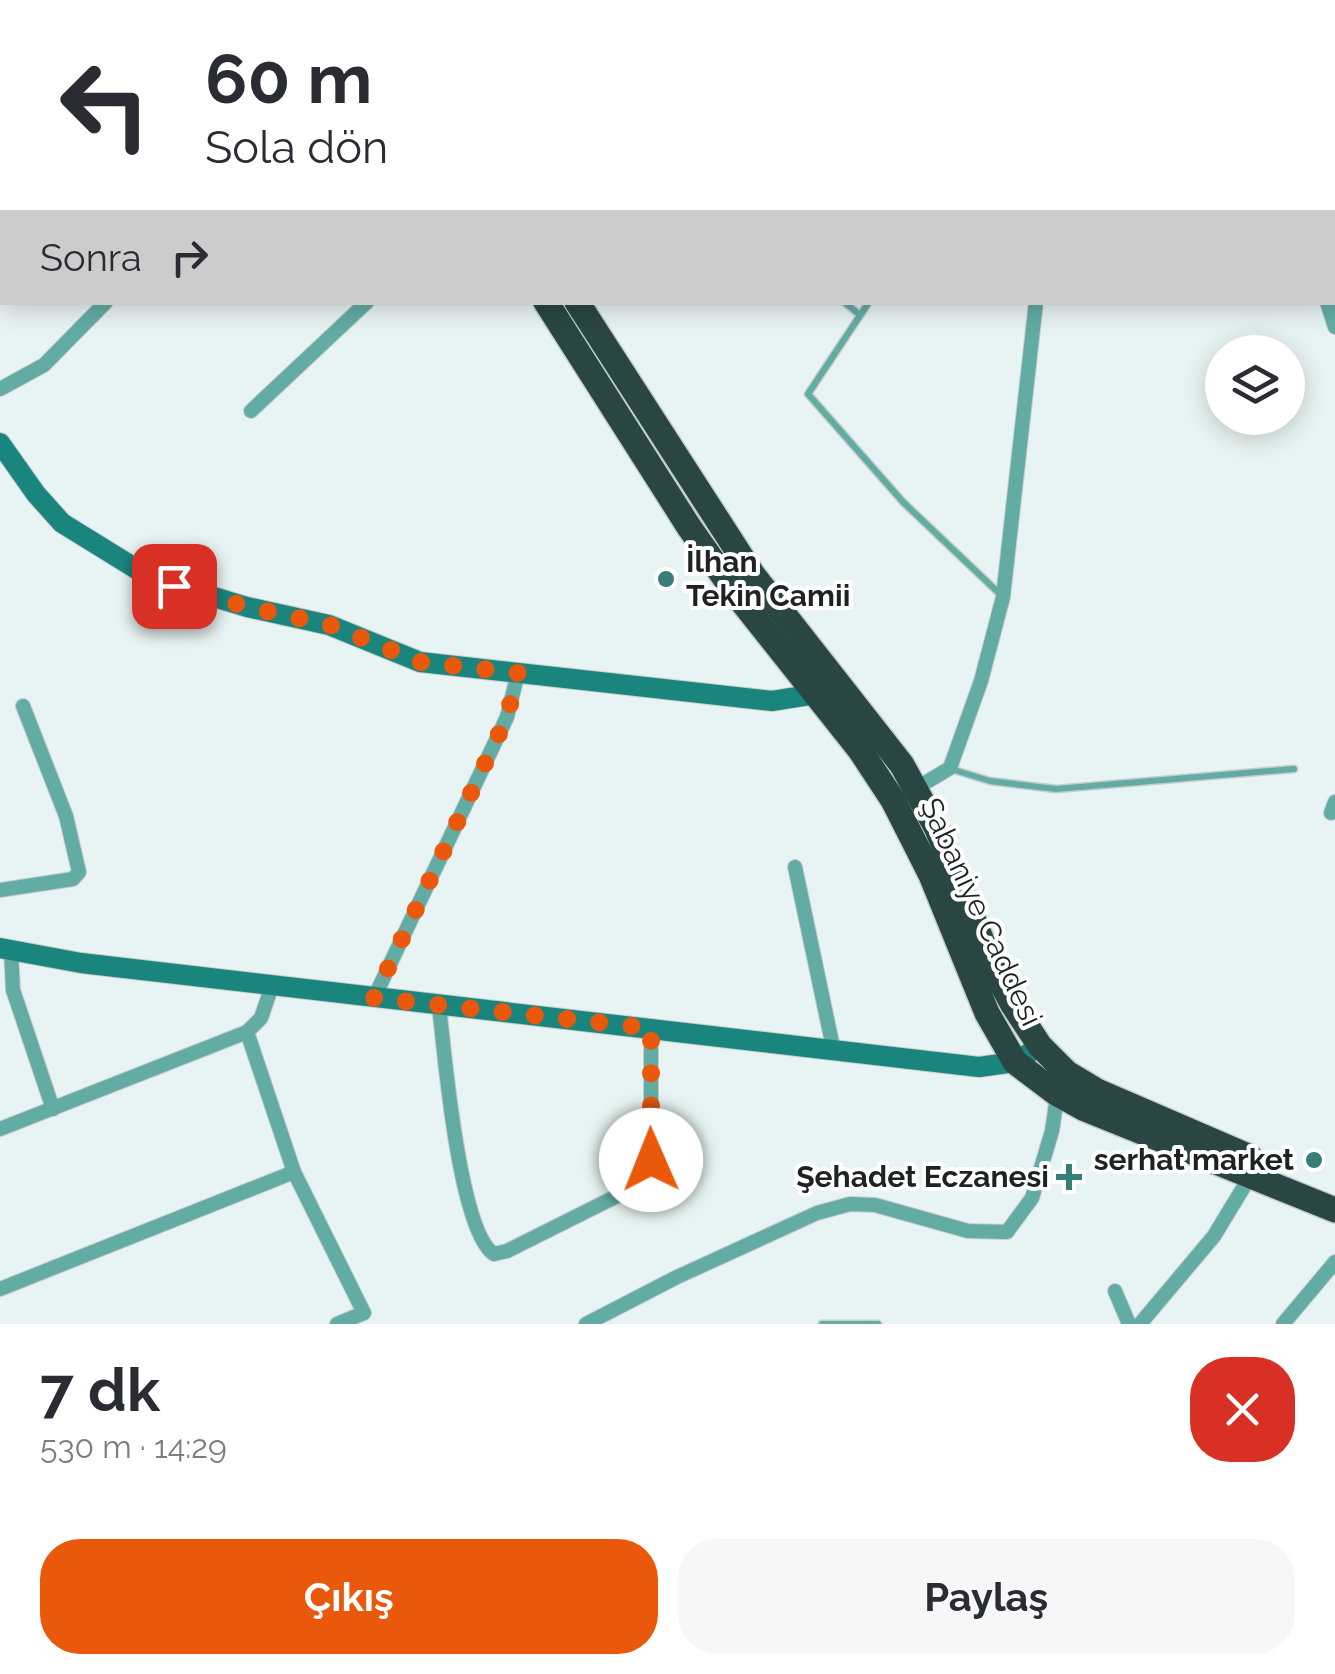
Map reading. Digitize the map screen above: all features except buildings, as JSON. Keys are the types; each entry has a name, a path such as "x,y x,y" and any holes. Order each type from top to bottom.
{"highway":[{"name":"Şabaniye Caddesi","path":"548,305 736,594 876,771 916,842 987,1013 1015,1062 1062,1083 1118,1123 1335,1210"},
{"path":"578,305 753,576 890,746 952,861 992,966 1062,1083 1131,1107 1335,1192"}],"street":[{"path":"0,389 44,364 103,305"},
{"path":"251,411 364,305"},
{"path":"915,789 950,768 982,680 1003,597 1036,305"},
{"path":"0,443 62,523 123,564 150,578 248,607 330,625 420,662 772,701 816,694"},
{"path":"374,998 507,717 518,673"},
{"path":"0,890 74,879 78,872 66,816 23,706"},
{"path":"795,867 834,1052"},
{"path":"53,1108 13,990 5,949 82,964 979,1067 1015,1062 1040,1046"},
{"path":"0,1128 247,1032 261,1018 273,983"},
{"path":"439,1005 451,1120 472,1213 485,1248 494,1254 644,1184 651,1160 651,1028"},
{"path":"247,1032 294,1172 366,1318 336,1324"},
{"path":"586,1324 817,1213 850,1204 875,1205 968,1231 1007,1232 1032,1198 1062,1083"},
{"path":"0,1288 294,1172"},
{"path":"1140,1324 1214,1236 1252,1176"},
{"path":"1283,1324 1335,1262"},
{"path":"1116,1291 1129,1324"}],"lane":[{"path":"848,305 860,315"},
{"path":"867,305 808,394 903,502 1003,597"},
{"path":"950,768 990,781 1056,789 1294,769"},
{"path":"822,1324 878,1324"}],"place":[{"name":"İlhan Tekin Camii","path":"666,579"},
{"name":"serhat market","path":"1314,1160"},
{"name":"Şehadet Eczanesi","path":"1069,1177"}],"route":[{"path":"174,586 330,625 420,662 518,673 507,717 374,998 651,1028 651,1160"}]}
